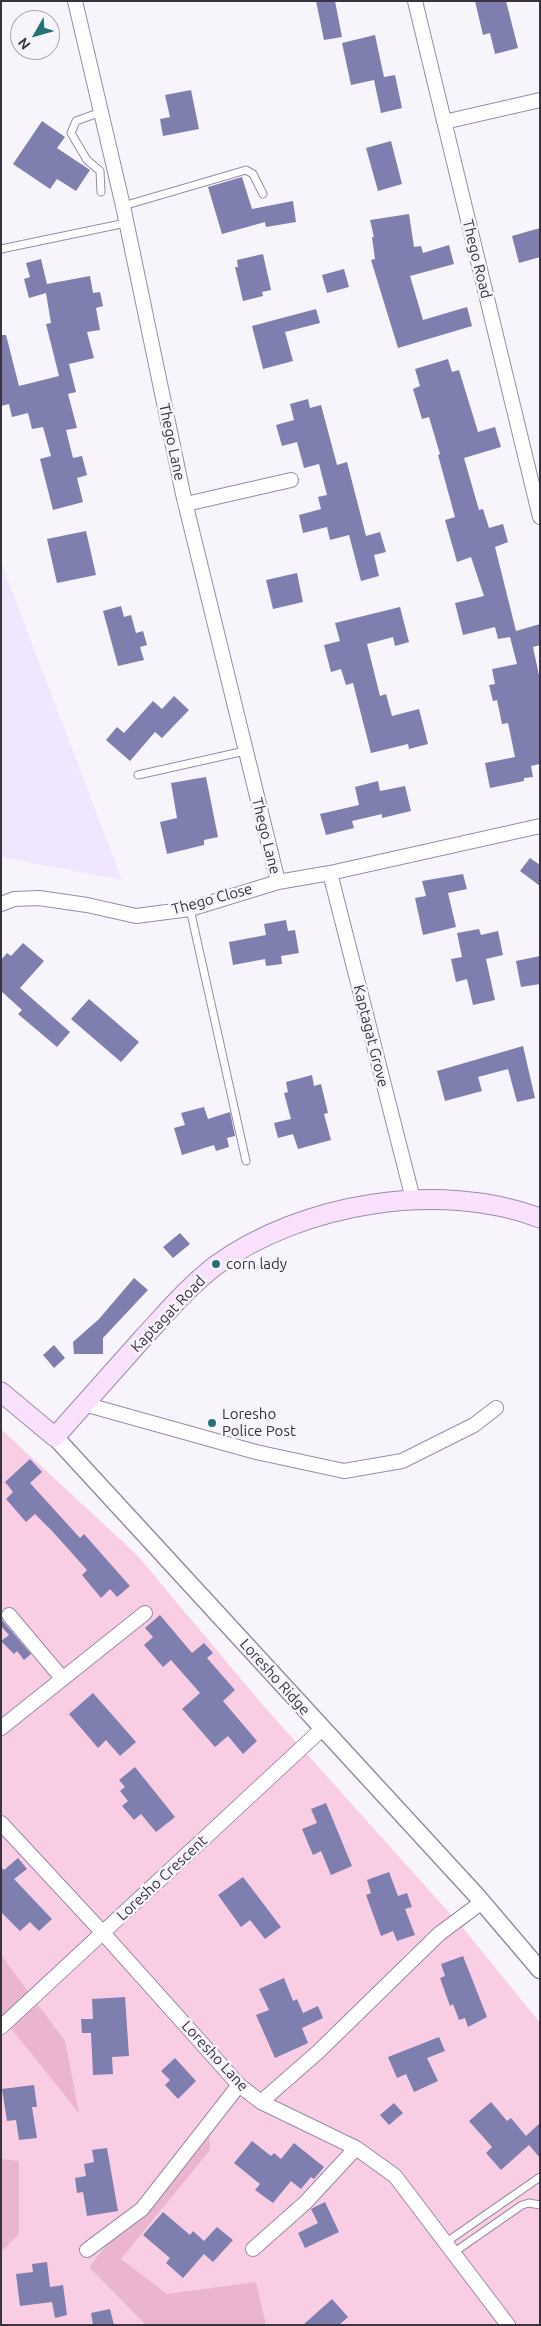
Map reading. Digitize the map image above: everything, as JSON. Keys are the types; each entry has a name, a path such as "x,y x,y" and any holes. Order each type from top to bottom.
{"main road":[{"name":"Kaptagat Road","path":"55,1437 187,1290 216,1266 254,1242 300,1222 360,1206 412,1199 472,1201 518,1210 540,1218"},
{"name":"Loresho Ridge","path":"1,1392 55,1437"}],"street":[{"name":"Thego Lane","path":"75,1 123,206 186,504 278,882"},
{"name":"Thego Road","path":"415,1 540,517"},
{"path":"444,122 540,100"},
{"path":"186,504 291,480"},
{"name":"Thego Close","path":"1,904 14,899 39,898 87,905 136,916 190,908 278,882 330,874 540,826"},
{"name":"Kaptagat Grove","path":"330,874 412,1199"},
{"path":"84,1404 256,1452 344,1471 402,1462 474,1426 496,1408"},
{"name":"Loresho Ridge","path":"55,1437 482,1902 540,1970"},
{"path":"1,1728 145,1613"},
{"path":"8,1615 62,1678"},
{"name":"Loresho Crescent","path":"1,2027 322,1729"},
{"name":"Loresho Lane","path":"1,1823 103,1933 239,2085 261,2102 356,2148 396,2176 508,2325"},
{"path":"261,2102 318,2052 439,1934 482,1902"},
{"path":"87,2250 142,2209 239,2085"},
{"path":"254,2249 305,2202 356,2148"}],"lane":[{"path":"100,192 100,171 87,160 71,133 76,121 101,112"},
{"path":"123,206 246,170 253,174 263,194"},
{"path":"1,249 126,223"},
{"path":"138,775 245,750"},
{"path":"190,908 246,1161"},
{"path":"449,2248 540,2177"},
{"path":"449,2248 522,2205 529,2203 540,2205"}],"shaded area":[{"path":"1,562 122,880 1,857"},
{"path":"1,1429 137,1555 261,1703 463,1928 540,2023 540,2325 1,2325"},
{"path":"1,1955 65,2041 79,2113 1,2016"},
{"path":"208,2118 210,2150 121,2259 167,2294 256,2282 266,2325 146,2325 89,2267"},
{"path":"1,2159 19,2161 19,2234 1,2252"}],"building":[{"path":"316,1 335,1 342,37 324,40"},
{"path":"475,1 506,1 518,48 495,54 490,33 483,35"},
{"path":"375,35 384,77 395,75 402,108 381,113 374,80 351,85 342,43"},
{"path":"191,90 199,129 163,136 160,119 170,117 165,95"},
{"path":"42,121 65,137 57,148 90,170 76,191 57,179 50,189 13,164"},
{"path":"391,141 402,184 378,191 366,148"},
{"path":"242,177 252,209 293,201 296,222 266,227 265,222 222,234 208,187"},
{"path":"409,214 414,247 421,246 423,253 449,245 454,264 410,276 423,320 467,307 472,326 398,348 371,260 375,259 372,237 374,237 370,220"},
{"path":"540,228 540,257 519,263 512,236"},
{"path":"263,254 271,290 262,292 263,296 243,301 235,267 238,267 237,260"},
{"path":"41,259 47,284 90,276 93,293 100,292 103,306 96,308 100,330 87,332 94,358 69,364 76,392 68,394 77,428 66,430 73,458 82,456 87,475 77,478 83,502 53,510 40,459 51,456 43,427 32,429 28,413 12,417 9,404 1,406 1,335 6,335 19,386 59,376 46,324 51,323 46,293 29,298 24,279 30,277 26,263"},
{"path":"344,269 349,287 327,293 322,275"},
{"path":"316,309 320,323 285,332 293,361 263,369 252,326"},
{"path":"448,359 452,372 459,370 478,432 495,427 501,447 464,458 479,510 483,509 489,528 503,524 508,542 495,547 516,631 540,624 540,645 533,647 540,680 540,764 531,766 533,777 524,778 524,781 490,788 485,763 515,757 508,723 502,724 497,700 493,701 489,685 495,684 492,669 517,664 510,637 498,639 495,627 463,635 455,603 484,596 471,557 457,562 445,520 455,517 438,455 440,454 429,417 422,419 413,389 420,386 415,369"},
{"path":"308,399 310,408 321,405 337,465 347,462 366,536 380,532 386,552 374,555 379,576 361,581 349,535 330,540 327,527 303,533 299,515 321,509 318,497 327,495 319,464 304,468 297,442 282,446 276,425 294,420 290,404"},
{"path":"86,531 96,575 57,583 47,539"},
{"path":"297,573 303,602 273,609 266,580"},
{"path":"121,606 124,617 131,615 136,633 143,631 147,645 140,647 144,660 118,666 103,611"},
{"path":"400,607 409,642 395,646 393,637 367,644 380,696 386,694 392,716 419,709 428,744 409,749 408,744 371,753 353,683 346,685 341,669 331,672 324,645 340,641 335,623"},
{"path":"174,696 189,710 162,738 155,732 130,761 106,740 117,727 124,733 153,701 162,709"},
{"path":"206,777 218,837 204,840 204,845 167,854 160,822 177,818 171,783"},
{"path":"378,781 380,791 405,786 411,811 382,818 382,814 352,821 354,828 326,835 320,814 359,805 355,787"},
{"path":"530,858 540,865 540,886 520,871"},
{"path":"463,874 467,889 448,893 456,927 423,935 415,898 426,896 422,881"},
{"path":"286,920 288,931 295,930 299,953 281,956 282,964 266,966 265,959 233,965 229,942 266,935 264,924"},
{"path":"479,929 481,935 498,931 503,955 486,959 495,1000 473,1005 467,979 456,982 451,959 462,957 457,933"},
{"path":"23,943 44,961 20,988 70,1032 57,1047 18,1014 22,1010 1,991 1,960 7,953 11,956"},
{"path":"540,956 540,984 521,987 516,961"},
{"path":"89,999 139,1042 121,1062 71,1019"},
{"path":"523,1046 535,1098 517,1102 508,1069 478,1077 482,1091 445,1101 437,1071"},
{"path":"312,1075 314,1086 321,1084 328,1113 324,1114 331,1140 298,1149 293,1134 278,1138 274,1123 291,1119 284,1093 288,1092 286,1082"},
{"path":"204,1107 208,1119 230,1112 235,1136 227,1138 229,1147 216,1151 214,1145 182,1155 174,1128 185,1125 181,1113"},
{"path":"180,1233 190,1244 173,1258 163,1247"},
{"path":"134,1278 148,1290 103,1338 103,1354 74,1354 73,1342 99,1319"},
{"path":"54,1345 65,1358 54,1368 43,1355"},
{"path":"30,1459 42,1472 30,1483 80,1538 84,1534 130,1586 117,1597 110,1589 101,1598 82,1575 87,1570 53,1532 35,1514 26,1522 6,1499 13,1492 5,1482"},
{"path":"160,1615 192,1653 204,1643 213,1653 207,1658 235,1690 223,1701 257,1741 243,1754 228,1736 215,1747 182,1709 200,1693 171,1660 163,1667 144,1645 153,1637 145,1628"},
{"path":"1,1619 31,1654 24,1660 17,1651 14,1654 1,1641 9,1635 1,1626"},
{"path":"93,1693 136,1742 120,1756 106,1740 98,1748 69,1714"},
{"path":"135,1767 175,1817 156,1832 141,1814 134,1820 122,1806 128,1801 120,1791 125,1787 119,1780"},
{"path":"326,1803 352,1866 331,1875 321,1851 313,1855 302,1829 317,1823 311,1809"},
{"path":"18,1858 27,1869 14,1879 52,1919 39,1931 30,1922 20,1931 1,1912 1,1867 4,1870"},
{"path":"389,1872 398,1896 407,1893 412,1907 405,1909 415,1935 397,1941 393,1931 381,1936 366,1895 371,1893 367,1880"},
{"path":"243,1877 281,1927 265,1939 250,1920 241,1927 218,1895"},
{"path":"463,1956 487,2017 468,2027 465,2018 459,2020 453,2004 450,2006 440,1978 445,1976 441,1964"},
{"path":"284,1978 293,2001 297,1999 303,2013 318,2006 323,2018 302,2028 308,2043 275,2058 256,2015 269,2010 259,1989"},
{"path":"125,1997 129,2056 112,2057 113,2074 93,2075 91,2033 82,2033 81,2019 93,2019 92,1999"},
{"path":"439,2037 445,2051 427,2058 438,2081 414,2092 406,2074 397,2078 388,2057"},
{"path":"175,2058 196,2081 178,2099 165,2085 170,2080 161,2071"},
{"path":"34,2085 37,2107 32,2107 37,2138 19,2140 16,2120 7,2121 2,2089"},
{"path":"491,2102 507,2121 511,2118 526,2136 540,2123 540,2158 529,2145 501,2170 486,2153 492,2147 469,2121"},
{"path":"394,2103 403,2113 389,2125 380,2115"},
{"path":"252,2141 271,2156 274,2153 281,2159 294,2143 324,2167 314,2179 311,2177 301,2189 291,2181 273,2203 255,2190 260,2184 234,2163"},
{"path":"107,2148 118,2211 87,2216 83,2192 77,2193 75,2178 86,2176 84,2164 94,2162 92,2150"},
{"path":"325,2202 339,2232 305,2248 298,2233 318,2223 311,2209"},
{"path":"163,2212 190,2235 193,2231 204,2241 217,2227 233,2240 213,2262 204,2254 183,2278 166,2263 170,2258 143,2235"},
{"path":"47,2262 50,2287 63,2285 67,2315 55,2318 52,2302 20,2306 16,2274 33,2272 32,2264"},
{"path":"332,2299 348,2317 339,2325 303,2325"},
{"path":"110,2309 114,2325 93,2325 91,2313"}],"place":[{"name":"corn lady","path":"216,1264"},
{"name":"Loresho Police Post","path":"212,1423"}]}
